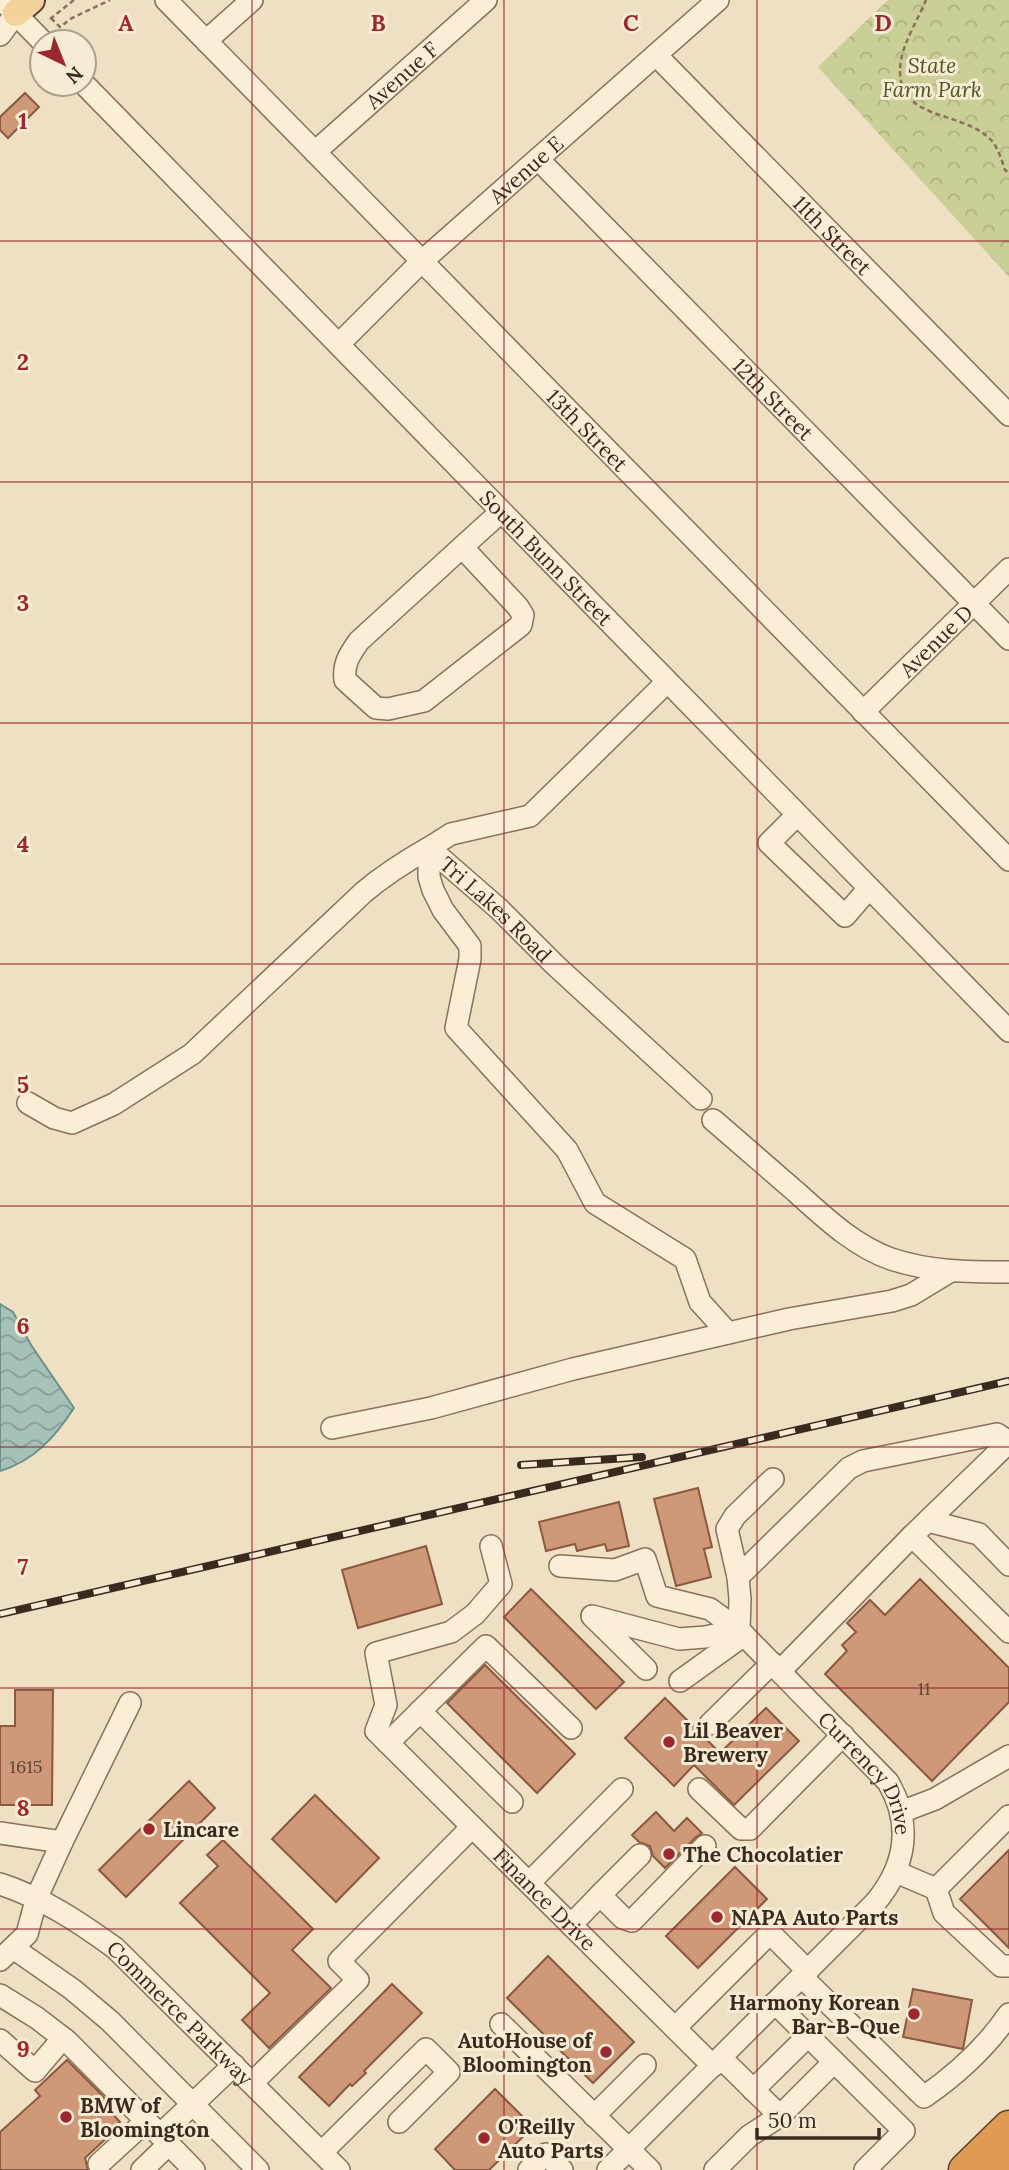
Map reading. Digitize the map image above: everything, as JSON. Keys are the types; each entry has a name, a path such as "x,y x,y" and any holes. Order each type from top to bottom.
{"highway":[{"path":"965,2170 1009,2127"},
{"path":"1003,2170 1009,2164"}],"street":[{"name":"13th Street","path":"166,0 1009,860"},
{"path":"206,41 253,0"},
{"name":"Avenue F","path":"316,152 486,0"},
{"name":"Avenue E","path":"339,344 421,262 718,0"},
{"path":"0,35 16,4 32,28"},
{"name":"11th Street","path":"656,55 1009,415"},
{"name":"South Bunn Street","path":"98,98 1009,1031"},
{"name":"12th Street","path":"538,159 1009,639"},
{"path":"462,547 519,607 523,615 521,625 424,701 388,709 376,708 345,680 343,669 347,658 359,641 462,547 501,512"},
{"name":"Avenue D","path":"863,712 1009,569"},
{"path":"667,681 530,816 451,834 429,848 429,877 443,910 470,946 470,959 456,1028 567,1150 595,1203 685,1259 700,1302 728,1333"},
{"path":"797,815 769,843 845,916 869,888"},
{"name":"Tri Lakes Road","path":"28,1103 54,1118 72,1123 114,1104 192,1054 387,872 429,848 499,909 555,965 701,1099"},
{"path":"713,1120 829,1222 855,1241 890,1258 949,1272 1009,1272"},
{"path":"332,1429 430,1408 573,1369 728,1333 911,1296 949,1272"},
{"path":"710,1724 776,1667 1009,1442 997,1434 863,1461 849,1468 738,1577"},
{"path":"741,1633 738,1577 727,1529 735,1516 773,1479"},
{"path":"928,1521 979,1534 1009,1565"},
{"path":"912,1536 1009,1632"},
{"path":"382,1737 386,1705 376,1653 450,1632 475,1614 501,1584 491,1546"},
{"name":"Currency Drive","path":"560,1566 615,1570 645,1559 657,1597 710,1609 741,1633 888,1782 897,1797 901,1812 903,1840 896,1872 888,1888 608,2170"},
{"path":"646,1669 592,1616 679,1639 741,1633"},
{"path":"680,1681 741,1633"},
{"path":"382,1737 420,1711 486,1646 571,1728"},
{"path":"130,1703 37,1898 27,1934 6,1954 72,1989 110,2021 258,2170"},
{"path":"420,1711 512,1802"},
{"path":"699,1789 741,1829 750,1829 843,1735"},
{"name":"Finance Drive","path":"382,1737 675,2028 753,2090 779,2116"},
{"path":"901,1812 935,1799 1009,1756"},
{"path":"529,1883 622,1789"},
{"path":"936,1889 1009,1816"},
{"path":"252,2083 358,1980 339,1961 472,1827"},
{"path":"0,1833 62,1842"},
{"path":"600,1895 623,1918 632,1921 705,1846"},
{"path":"571,1925 640,1854"},
{"path":"896,1872 936,1889 944,1913 1001,1966 1009,1966"},
{"name":"Commerce Parkway","path":"0,1884 37,1898 115,1948 340,2170"},
{"path":"675,2028 770,1933 805,1974 924,2096 955,2076 994,2035 1009,2014"},
{"path":"0,1995 63,2038 194,2170"},
{"path":"775,2003 904,2132 865,2170"},
{"path":"501,2024 650,2170"},
{"path":"753,2090 808,2036"},
{"path":"0,2040 35,2071 63,2038"},
{"path":"322,2152 426,2049 449,2071 399,2122"},
{"path":"715,2170 749,2136 779,2116 834,2062"},
{"path":"99,2164 158,2133 234,2065"},
{"path":"594,2116 645,2065"},
{"path":"142,2170 158,2133"},
{"path":"529,2170 546,2154 562,2170"}],"path":[{"path":"45,28 51,18 74,0"},
{"path":"51,18 60,27 72,18 110,0"},
{"path":"926,0 901,58 901,87 916,104 975,128 993,141 1005,170 1009,173"}],"green space":[{"name":"State Farm Park","path":"888,0 1009,0 1009,277 818,67"}],"water":[{"path":"0,1304 13,1312 31,1345 74,1408 43,1447 23,1461 0,1471"}],"building":[{"path":"25,93 39,107 8,138 0,130 0,117"},
{"path":"698,1488 712,1547 704,1549 711,1577 676,1586 654,1499"},
{"path":"619,1502 629,1546 607,1551 605,1544 577,1551 575,1544 546,1551 539,1522"},
{"path":"426,1546 442,1604 358,1628 342,1570"},
{"path":"920,1579 1009,1668 1009,1702 932,1781 825,1674 847,1651 842,1645 856,1632 847,1623 870,1600 885,1615"},
{"path":"531,1589 624,1682 596,1709 504,1617"},
{"path":"485,1665 575,1754 537,1793 447,1703"},
{"path":"15,1690 53,1690 52,1805 0,1805 0,1726 15,1726"},
{"path":"665,1698 720,1753 766,1708 799,1741 734,1805 694,1765 674,1786 625,1738"},
{"path":"189,1781 215,1808 126,1897 99,1870"},
{"path":"315,1795 379,1858 336,1902 272,1839"},
{"name":"The Chocolatier","path":"656,1812 674,1831 687,1818 702,1833 665,1868 653,1856 650,1846 639,1842 632,1835"},
{"path":"223,1840 313,1929 292,1950 331,1988 269,2048 242,2020 270,1993 180,1903 218,1866 207,1855"},
{"path":"1009,1850 1009,1948 960,1899"},
{"name":"NAPA Auto Parts","path":"735,1867 767,1899 698,1968 666,1936"},
{"path":"548,1956 634,2042 593,2083 507,1998"},
{"path":"392,1984 422,2013 364,2071 366,2073 352,2086 350,2084 329,2106 299,2077"},
{"path":"913,1989 972,2000 963,2049 903,2037"},
{"name":"BMW of Bloomington","path":"67,2060 102,2095 113,2109 110,2111 120,2122 85,2158 88,2170 0,2170 0,2132 40,2096 35,2090"},
{"name":"O'Reilly Auto Parts","path":"495,2089 533,2127 489,2170 455,2170 435,2149"}],"railway":[{"path":"0,1614 1009,1381"},
{"path":"521,1465 642,1457"}],"place":[{"name":"Lil Beaver Brewery","path":"669,1742"},
{"name":"Lincare","path":"149,1829"},
{"name":"The Chocolatier","path":"669,1854"},
{"name":"NAPA Auto Parts","path":"717,1917"},
{"name":"Harmony Korean Bar-B-Que","path":"914,2014"},
{"name":"AutoHouse of Bloomington","path":"606,2052"},
{"name":"BMW of Bloomington","path":"66,2117"},
{"name":"O'Reilly Auto Parts","path":"484,2138"}]}
